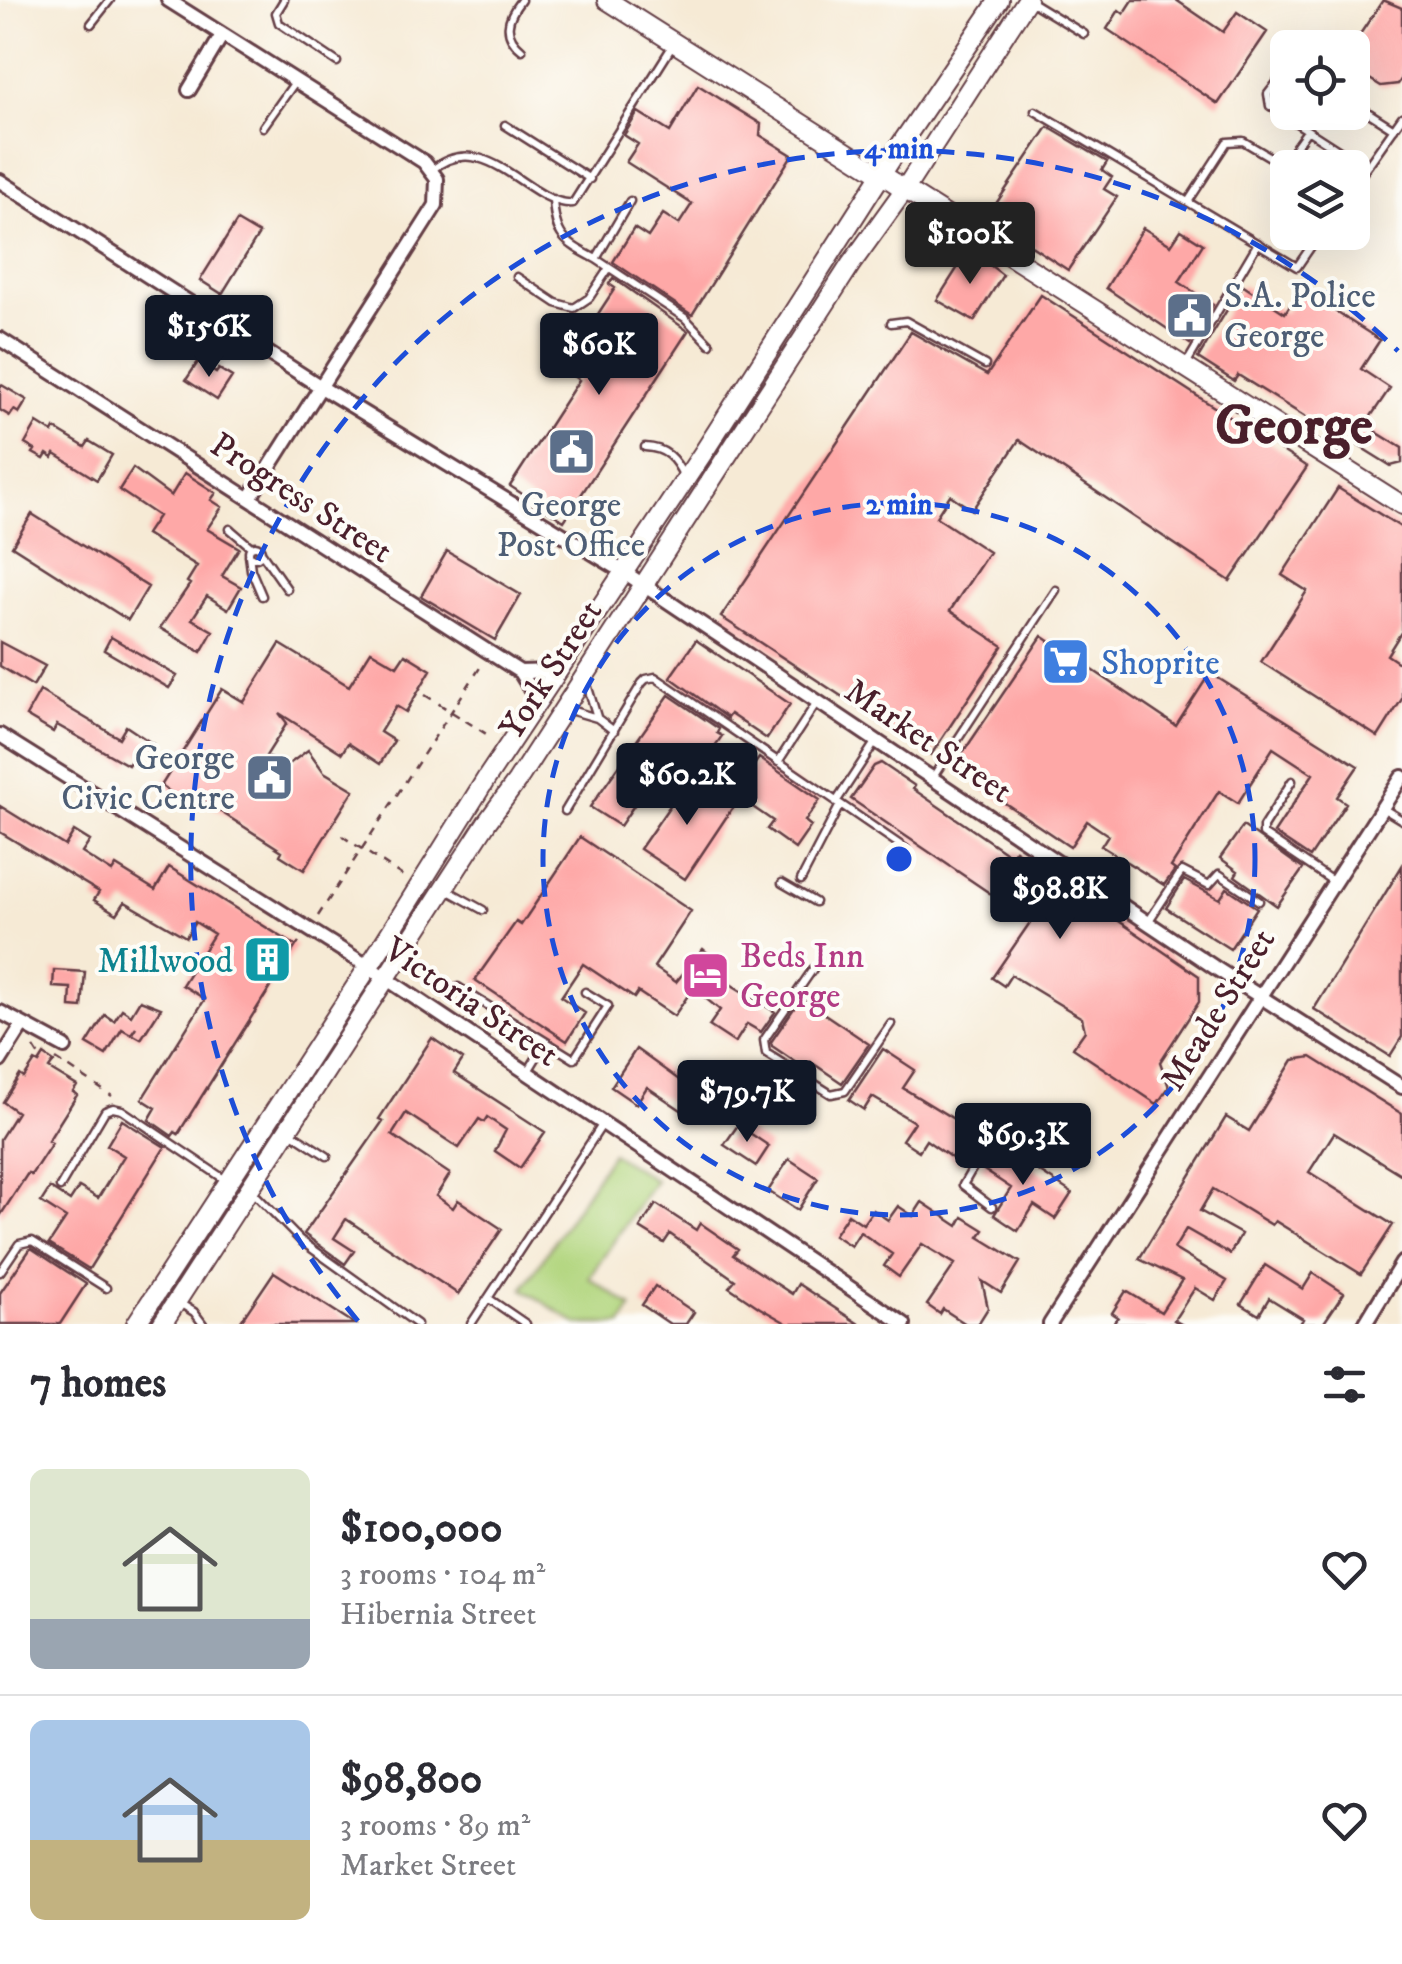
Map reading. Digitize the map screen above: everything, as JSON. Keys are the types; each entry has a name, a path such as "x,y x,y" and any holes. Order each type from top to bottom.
{"main road":[{"path":"607,0 1402,504"},
{"name":"York Street","path":"136,1324 881,174 999,0"},
{"name":"York Street","path":"162,1324 851,264 905,189 1028,0"}],"street":[{"path":"168,0 432,170 438,179 436,205 250,498"},
{"path":"189,90 222,35"},
{"name":"Market Street","path":"0,182 322,388 624,572 1402,1087"},
{"name":"Progress Street","path":"0,338 520,672 538,701"},
{"path":"520,672 558,671"},
{"name":"Victoria Street","path":"0,736 368,967 904,1324"},
{"name":"Meade Street","path":"1050,1324 1402,778"},
{"path":"0,1012 65,1047"},
{"path":"0,1061 22,1026"},
{"path":"1365,1324 1402,1263"}],"lane":[{"path":"91,24 110,0"},
{"path":"284,0 276,12 279,23 337,62"},
{"path":"521,0 510,14 507,27 522,50"},
{"path":"1028,0 1084,34"},
{"path":"432,170 452,157 469,157 503,169 552,198 573,203 675,43"},
{"path":"264,127 295,81"},
{"path":"1034,111 1298,267 1309,250"},
{"path":"1370,113 1394,128"},
{"path":"1370,162 1402,117"},
{"path":"506,125 590,179"},
{"path":"1188,202 1227,142 1243,141 1280,162 1286,160 1307,131 1337,150"},
{"path":"552,198 558,233 573,247 685,318 710,344"},
{"path":"596,259 630,201"},
{"path":"1184,367 1258,243"},
{"path":"516,276 556,303 574,308 588,298 609,268"},
{"path":"891,324 906,321 985,365"},
{"path":"645,446 658,447 670,454 684,478"},
{"path":"230,528 256,558 261,552 287,589"},
{"path":"250,551 251,570 262,596"},
{"path":"932,778 1056,590"},
{"path":"585,675 597,718"},
{"path":"565,811 646,678 655,677 906,849"},
{"path":"778,762 818,702"},
{"path":"563,708 597,718 614,731"},
{"path":"801,880 838,804 876,742"},
{"path":"1292,782 1263,827 1263,834 1334,882"},
{"path":"1384,809 1402,820"},
{"path":"1148,922 1182,870 1209,885 1219,874 1260,901"},
{"path":"782,882 815,902"},
{"path":"444,888 483,910"},
{"path":"813,969 764,1040 766,1053 831,1094 838,1094 845,1090 891,1024"},
{"path":"458,987 574,1059 608,1006 585,992"},
{"path":"526,1074 546,1042"},
{"path":"60,1187 105,1111 113,1108 122,1110 228,1182"},
{"path":"992,1207 963,1185 1005,1112"},
{"path":"471,1324 603,1124"},
{"path":"287,1130 326,1156"},
{"path":"250,1188 300,1240 417,1324"},
{"path":"0,1272 20,1244 32,1241 106,1288"},
{"path":"488,1298 526,1324"},
{"path":"177,1302 194,1312 203,1324"}],"path":[{"path":"172,1134 178,1134 489,653"},
{"path":"425,695 507,748"},
{"path":"342,836 420,886"},
{"path":"22,1026 32,1037 38,1056 47,1053 123,1103"}],"green space":[{"path":"612,1153 655,1180 589,1278 632,1307 622,1324 577,1324 523,1289"}],"building":[{"path":"1133,0 1176,0 1223,32 1237,12 1267,32 1218,104 1107,29 1119,10 1124,14"},
{"path":"1383,0 1402,8 1402,78 1398,84 1381,86 1370,79 1370,30 1363,30"},
{"path":"698,85 761,124 760,135 792,155 692,315 613,262 634,228 648,237 663,214 679,224 692,204 626,162 638,144 624,135 638,112 670,132"},
{"path":"1048,127 1107,162 1102,170 1112,177 1104,189 1117,197 1068,270 987,217"},
{"path":"237,221 259,234 222,294 200,280"},
{"path":"1143,228 1171,245 1181,230 1203,244 1179,282 1213,305 1190,344 1106,288"},
{"path":"967,253 977,259 978,256 1003,275 974,321 937,300"},
{"path":"613,278 688,331 564,521 510,486 579,380 562,369 615,288 609,284"},
{"path":"1242,285 1285,313 1300,289 1380,340 1361,369 1390,388 1365,425 1402,448 1402,463 1391,466 1354,443 1352,446 1238,375 1234,381 1198,358"},
{"path":"1041,295 1307,467 1230,581 1019,440 972,510 950,495 936,517 989,552 950,611 1003,646 931,755 721,617 911,332 987,375"},
{"path":"198,362 232,377 217,400 186,380"},
{"path":"0,384 27,400 19,413 14,410 10,416 0,410"},
{"path":"37,423 85,447 89,441 112,455 97,480 55,454 53,458 47,454 44,459 33,453 35,450 25,444"},
{"path":"133,468 171,496 185,473 216,493 211,500 222,507 207,529 239,548 222,576 241,587 228,609 207,596 192,619 213,631 201,652 160,628 190,584 187,582 197,566 146,534 158,516 119,490"},
{"path":"1338,488 1402,528 1402,631 1387,655 1402,665 1402,699 1378,737 1261,662 1307,591 1282,575"},
{"path":"32,514 148,587 128,620 12,546"},
{"path":"447,551 521,595 495,640 421,596"},
{"path":"1042,636 1176,726 1210,673 1358,766 1337,797 1346,803 1310,857 1274,833 1313,774 1273,748 1238,803 1219,791 1171,867 1175,870 1164,885 1101,846 1108,835 1087,821 1070,847 978,785 984,777 958,760"},
{"path":"111,637 177,676 169,688 104,650"},
{"path":"696,640 790,704 767,739 730,714 727,718 670,677"},
{"path":"0,642 45,666 33,686 0,666"},
{"path":"280,644 349,686 371,651 397,666 405,654 431,670 406,712 396,706 380,732 394,741 380,764 348,743 342,753 279,713 287,723 266,756 285,767 308,750 324,772 354,790 304,870 280,855 282,851 196,796 190,805 161,786 222,689 244,702"},
{"path":"40,691 119,738 126,726 153,744 145,757 137,752 128,765 57,725 53,732 26,716"},
{"path":"669,695 719,729 717,733 722,736 698,771 670,752 620,826 590,807"},
{"path":"759,758 820,800 805,821 811,826 795,849 767,829 773,821 734,794"},
{"path":"881,763 1011,856 1015,850 1199,976 1199,1002 1160,1062 1169,1087 1157,1104 1073,1048 1085,1031 1082,1018 1011,975 1004,986 992,978 1031,921 851,799 874,766"},
{"path":"689,778 733,807 685,879 640,849"},
{"path":"0,806 65,846 74,831 90,841 82,853 112,872 116,866 155,890 169,867 296,946 178,1134 172,1136 149,1120 156,1108 142,1099 205,999 182,985 214,934 195,922 186,937 125,902 117,914 94,900 99,892 0,832"},
{"path":"1243,826 1303,869 1277,906 1235,876 1238,871 1220,858"},
{"path":"580,837 691,911 654,967 676,982 703,949 730,971 724,980 775,1012 761,1032 747,1024 735,1043 709,1026 720,1010 693,988 674,1016 638,992 634,998 583,964 561,997 585,1013 567,1041 475,980 516,922 521,925"},
{"path":"1402,866 1402,1037 1390,1056 1314,1009"},
{"path":"1184,880 1220,899 1227,888 1257,908 1230,949 1166,908"},
{"path":"54,970 85,972 82,1008 70,1007 71,988 53,987"},
{"path":"801,998 869,1044 842,1083 811,1062 806,1069 772,1046"},
{"path":"140,1000 161,1008 141,1039 132,1034 136,1027 131,1034 122,1029 106,1055 87,1044 105,1015 114,1021 122,1009 131,1015"},
{"path":"432,1038 463,1059 454,1073 545,1132 520,1168 495,1151 506,1130 487,1117 484,1122 479,1119 459,1148 406,1113 392,1135 450,1174 436,1196 453,1208 458,1200 502,1229 458,1294 346,1219 334,1238 354,1251 345,1264 304,1234 383,1121 379,1119"},
{"path":"636,1049 700,1095 687,1114 647,1087 636,1104 611,1087"},
{"path":"883,1049 915,1070 903,1088 983,1137 969,1160 964,1156 959,1163 926,1140 919,1151 902,1140 914,1122 872,1097 864,1110 849,1100"},
{"path":"44,1055 54,1062 49,1069 77,1086 73,1092 77,1095 48,1141 52,1143 0,1216 0,1139 17,1112 3,1102 20,1075 24,1078"},
{"path":"1311,1057 1402,1114 1402,1175 1334,1133 1309,1172 1393,1225 1361,1274 1275,1221 1272,1225 1213,1189 1200,1211 1241,1234 1230,1254 1186,1229 1174,1249 1227,1281 1215,1300 1195,1288 1174,1320 1181,1324 1113,1324 1118,1317 1112,1313 1126,1291 1161,1312 1182,1280 1139,1259 1226,1117 1249,1131 1293,1060"},
{"path":"122,1120 165,1147 89,1269 49,1244 66,1218 41,1202 50,1188 70,1201 79,1187 98,1198 124,1156 107,1145"},
{"path":"738,1125 769,1146 756,1166 724,1145"},
{"path":"996,1143 1072,1193 1055,1219 1034,1205 1018,1231 994,1215 1011,1188 981,1168"},
{"path":"789,1159 818,1178 798,1210 768,1191"},
{"path":"922,1202 958,1226 963,1217 984,1230 979,1237 1020,1262 1001,1293 982,1281 988,1308 978,1324 966,1324 943,1309 940,1314 927,1305 955,1264 922,1244 899,1277 884,1266 892,1254 860,1232 851,1246 834,1235 848,1214 863,1224 873,1210 888,1220 898,1206 913,1216"},
{"path":"656,1204 696,1230 700,1223 738,1249 733,1255 792,1294 798,1284 859,1324 788,1324 760,1308 729,1287 735,1280 670,1234 664,1243 640,1228"},
{"path":"31,1248 86,1284 60,1324 0,1324 0,1293"},
{"path":"1265,1265 1303,1289 1313,1273 1344,1293 1323,1324 1300,1324 1303,1319 1269,1298 1259,1315 1241,1304"},
{"path":"274,1272 355,1324 239,1324"},
{"path":"655,1286 694,1312 686,1324 670,1324 642,1305"}],"place":[{"name":"S.A. Police George","path":"1189,315"},
{"name":"George Post Office","path":"571,452"},
{"name":"Shoprite","path":"1066,662"},
{"name":"George Civic Centre","path":"270,777"},
{"name":"Millwood","path":"268,960"},
{"name":"Beds Inn George","path":"705,975"}],"district":[{"name":"George","path":"1294,424"}]}
